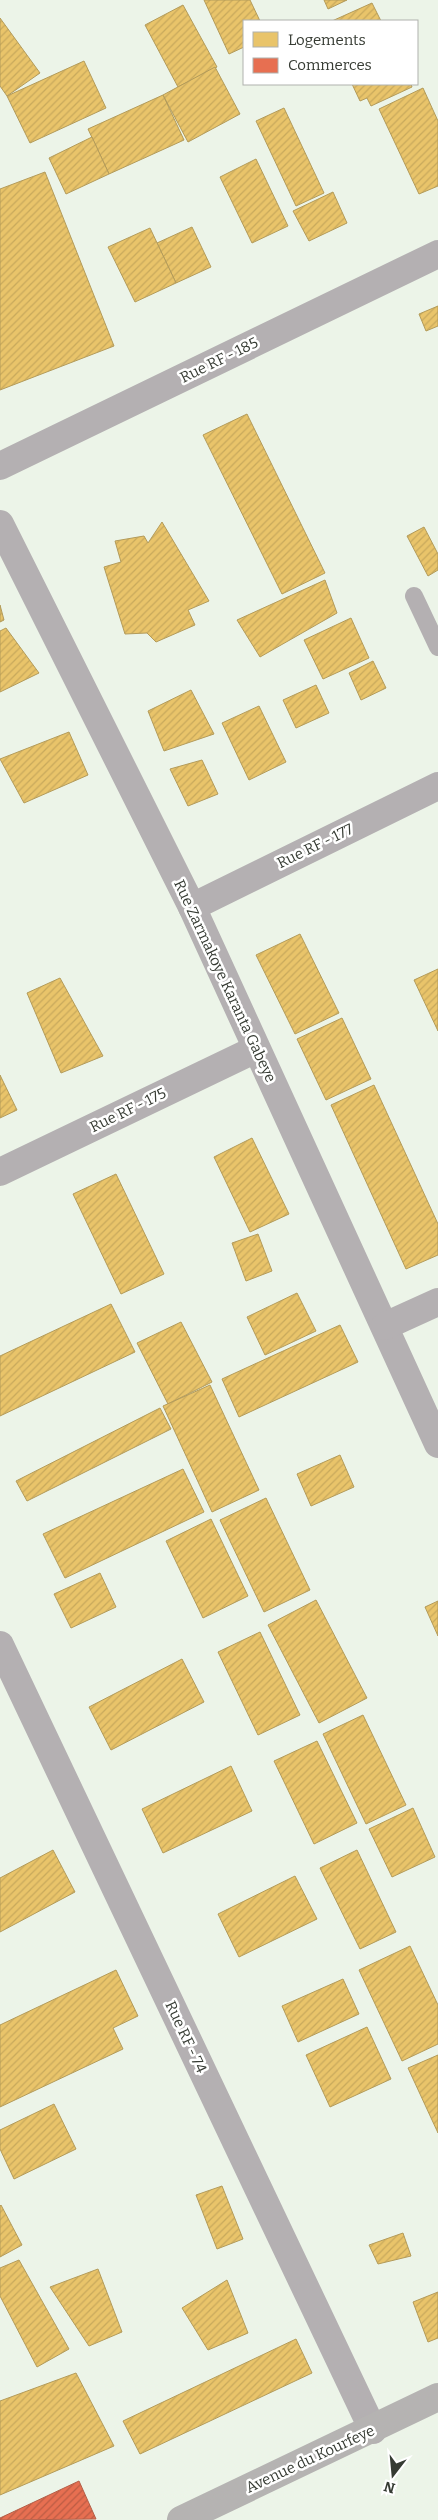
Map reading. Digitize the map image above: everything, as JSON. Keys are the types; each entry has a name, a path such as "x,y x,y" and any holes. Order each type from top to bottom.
{"main road":[{"name":"Avenue du Kourfeye","path":"181,2520 373,2430 438,2397"}],"street":[{"name":"Rue RF - 185","path":"0,466 438,254"},
{"name":"Rue Zarmakoye Karanta Gabeye","path":"0,524 192,907 438,1444"},
{"name":"Rue RF - 177","path":"192,907 438,786"},
{"name":"Rue RF - 175","path":"0,1172 256,1049"},
{"path":"385,1326 438,1302"},
{"name":"Rue RF - 74","path":"0,1645 373,2430"}],"lane":[{"path":"414,596 438,647"}],"building: Logements":[{"path":"204,0 250,0 260,20 243,20 243,47 229,54"},
{"path":"324,0 347,0 328,9"},
{"path":"372,3 380,20 334,20"},
{"path":"183,5 217,67 178,87 145,25"},
{"path":"0,18 40,73 7,96 0,86"},
{"path":"84,61 106,108 30,143 7,96"},
{"path":"215,67 240,114 188,142 163,95"},
{"path":"352,85 411,85 412,87 371,106 367,98 360,101"},
{"path":"423,88 438,121 438,186 419,194 379,109"},
{"path":"163,95 184,140 109,174 88,129"},
{"path":"284,108 324,193 296,206 256,121"},
{"path":"92,137 109,174 66,194 49,158"},
{"path":"256,159 288,226 252,243 220,177"},
{"path":"45,172 114,346 0,390 0,189"},
{"path":"333,192 347,223 309,241 293,211"},
{"path":"192,227 211,267 176,283 157,243"},
{"path":"150,228 176,283 135,302 108,247"},
{"path":"438,306 438,326 426,331 419,314"},
{"path":"247,414 325,573 282,594 203,435"},
{"path":"162,522 209,601 188,610 195,625 156,642 147,633 125,634 104,567 121,562 115,541 144,536 148,543"},
{"path":"424,527 438,554 438,570 428,576 407,536"},
{"path":"325,580 337,613 260,657 237,620"},
{"path":"0,605 4,620 0,622"},
{"path":"351,618 369,658 323,679 304,640"},
{"path":"6,628 39,673 0,692 0,631"},
{"path":"373,661 386,688 361,700 349,673"},
{"path":"316,685 329,713 296,728 283,700"},
{"path":"191,690 214,734 164,751 148,711"},
{"path":"259,706 286,762 249,780 222,723"},
{"path":"69,732 88,775 24,803 0,759"},
{"path":"202,760 218,794 188,806 170,769"},
{"path":"300,934 339,1013 295,1034 256,955"},
{"path":"438,969 438,1031 414,980"},
{"path":"60,978 103,1056 61,1073 27,993"},
{"path":"342,1018 371,1079 326,1100 297,1039"},
{"path":"0,1075 17,1110 0,1118"},
{"path":"374,1085 438,1224 438,1255 406,1269 331,1105"},
{"path":"252,1138 289,1214 250,1232 214,1157"},
{"path":"116,1174 164,1274 121,1294 73,1194"},
{"path":"258,1234 272,1271 246,1281 232,1243"},
{"path":"297,1293 316,1331 265,1355 247,1317"},
{"path":"111,1304 135,1352 0,1416 0,1356"},
{"path":"181,1322 212,1382 168,1404 137,1343"},
{"path":"340,1325 358,1362 239,1417 222,1379"},
{"path":"210,1385 259,1490 212,1512 163,1406"},
{"path":"160,1408 171,1429 27,1501 16,1481"},
{"path":"340,1455 354,1487 311,1506 297,1474"},
{"path":"183,1469 204,1512 65,1578 43,1534"},
{"path":"266,1498 310,1590 264,1612 220,1520"},
{"path":"211,1519 248,1596 203,1618 166,1541"},
{"path":"100,1573 116,1607 71,1628 54,1594"},
{"path":"316,1600 367,1698 319,1723 268,1625"},
{"path":"438,1601 438,1636 425,1607"},
{"path":"260,1632 300,1715 258,1735 218,1652"},
{"path":"182,1659 204,1702 111,1750 89,1707"},
{"path":"363,1715 406,1805 366,1824 323,1734"},
{"path":"317,1741 357,1823 314,1844 274,1761"},
{"path":"231,1766 252,1811 163,1853 142,1809"},
{"path":"413,1808 435,1857 392,1877 369,1829"},
{"path":"53,1850 75,1892 0,1932 0,1878"},
{"path":"357,1850 396,1932 360,1949 320,1868"},
{"path":"295,1876 317,1919 239,1957 218,1914"},
{"path":"410,1946 438,2005 438,2044 402,2061 359,1970"},
{"path":"116,1970 138,2016 113,2028 123,2049 0,2107 0,2025"},
{"path":"343,1979 359,2014 298,2042 282,2006"},
{"path":"367,2027 391,2079 330,2107 306,2055"},
{"path":"438,2055 438,2133 408,2068"},
{"path":"54,2104 76,2149 14,2179 0,2149 0,2130"},
{"path":"222,2186 243,2239 217,2249 196,2195"},
{"path":"0,2206 22,2245 0,2257"},
{"path":"403,2233 411,2256 378,2264 369,2245"},
{"path":"19,2260 69,2349 37,2367 0,2296 0,2268"},
{"path":"98,2269 122,2332 89,2346 50,2287"},
{"path":"227,2280 248,2333 208,2350 182,2308"},
{"path":"438,2292 438,2338 428,2342 413,2302"},
{"path":"296,2339 312,2373 140,2454 123,2421"},
{"path":"76,2373 114,2446 0,2495 0,2401"}],"building: Commerces":[{"path":"79,2481 96,2519 0,2520 0,2518"}]}
